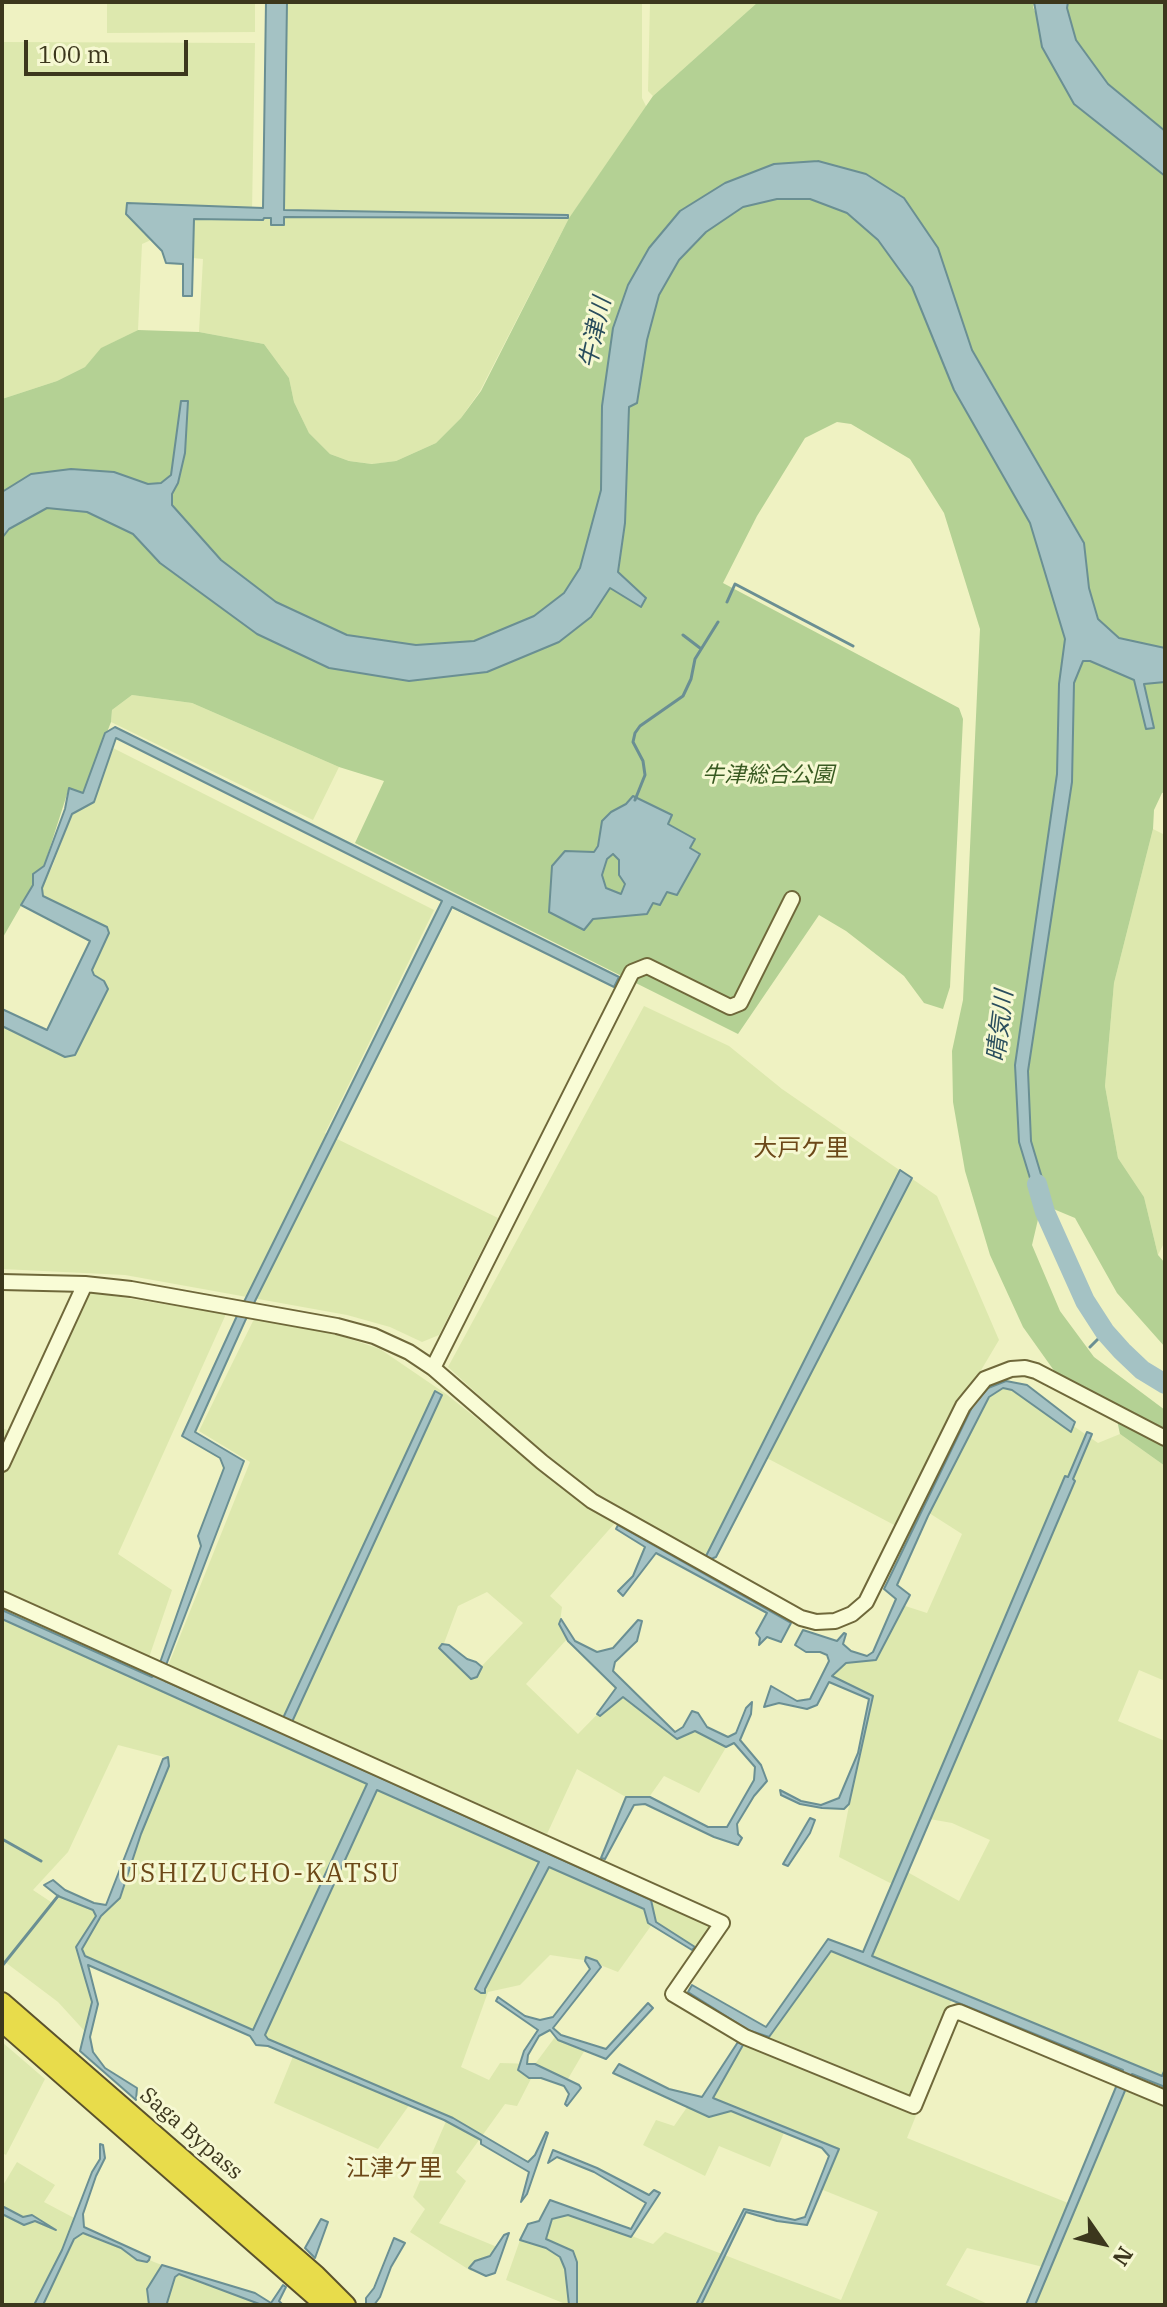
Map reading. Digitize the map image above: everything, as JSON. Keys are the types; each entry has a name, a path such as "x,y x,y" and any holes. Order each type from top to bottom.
{"highway":[{"name":"Saga Bypass","path":"2,2002 316,2275 346,2305"},
{"name":"Saga Bypass","path":"2,2022 325,2305"}],"street":[{"path":"433,1368 632,972 647,966 730,1007 740,1003 792,899"},
{"path":"2,1282 85,1284 131,1289 337,1326 374,1336 409,1352 433,1368 592,1501 801,1618 816,1622 835,1621 852,1614 866,1602 963,1406 985,1379 1011,1369 1036,1371 1165,1438"},
{"path":"2,1464 85,1284"},
{"path":"2,1599 722,1923 673,1994 745,2037 914,2106 952,2014 959,2012 1165,2098"}],"green space":[{"path":"107,2 255,2 255,32 107,33"},
{"path":"283,2 642,2 642,98 647,108 569,218 480,391 461,418 436,443 396,461 373,464 349,461 330,454 309,433 294,402 289,378 264,344 199,332 203,259 193,258 194,219 281,216"},
{"path":"650,2 758,2 653,96 648,91"},
{"path":"758,2 1034,2 1033,7 1074,104 1165,176 1165,648 1119,638 1098,619 1089,588 1084,542 972,349 938,248 904,198 725,183 613,328 602,406 601,490 580,568 564,593 534,616 474,641 416,645 347,635 276,602 221,560 171,505 178,483 177,447 171,476 161,484 148,484 114,472 31,474 2,492 2,399 57,381 85,367 101,348 138,330 199,332 264,344 289,378 294,402 309,433 330,454 349,461 372,464 396,461 436,443 461,418 481,391 569,218 653,96"},
{"path":"1068,2 1165,2 1165,131 1108,84 1076,40"},
{"path":"2,42 255,43 252,211 130,208 151,240 142,244 138,330 102,348 85,367 57,381 2,399"},
{"name":"牛津総合公園","path":"777,199 810,199 847,213 878,240 912,287 954,390 1030,523 1065,639 1059,684 1057,774 1015,1065 1019,1142 1040,1211 1032,1245 1060,1311 1094,1357 1165,1410 1165,1466 1120,1434 1114,1406 1055,1372 1023,1327 990,1255 965,1171 953,1102 952,1051 963,1000 980,629 944,513 910,459 851,424 837,422 805,438 757,516 723,583 959,708 963,719 950,987 943,1009 924,1003 904,976 846,931 819,915 738,1034 355,843 384,781 339,767 192,703 132,695 112,710 111,722 83,794 69,788 44,866 33,874 33,885 2,939 2,538 9,529 47,508 87,512 133,534 160,563 257,634 409,681 487,672 559,642 591,617 610,588 646,599 617,572 625,523 629,406 659,295 679,260 706,232 743,207"},
{"path":"1083,661 1090,661 1135,680 1147,729 1154,727 1144,683 1165,682 1165,792 1154,810 1153,829 1114,983 1105,1086 1118,1158 1144,1197 1158,1255 1165,1263 1165,1347 1117,1293 1075,1218 1051,1208 1031,1141 1028,1071 1072,782 1074,683"},
{"path":"132,695 192,703 339,767 313,820 111,722 112,710"},
{"path":"113,748 434,910 325,1133 498,1218 439,1335 422,1342 390,1327 347,1315 125,1275 2,1269 2,1026 65,1057 94,975 92,970 109,933 107,928 43,896 42,888 72,814 94,802"},
{"path":"1153,829 1165,835 1165,1241 1158,1255 1144,1197 1118,1158 1105,1086 1114,983"},
{"path":"644,1006 729,1046 782,1089 937,1196 999,1340 977,1377 963,1393 898,1527 763,1456 711,1559 623,1514 550,1596 562,1607 560,1622 568,1638 526,1684 578,1734 621,1690 676,1736 693,1723 728,1744 699,1793 664,1776 647,1800 631,1800 577,1769 547,1834 168,1666 250,1462 199,1431 254,1319 335,1334 380,1349 446,1394 558,1483 561,1471 448,1367","holes":["487,1592 523,1623 477,1671 443,1646 458,1606"]},
{"path":"88,1292 226,1314 118,1554 172,1590 143,1675 645,1902 654,1899 713,1926 695,1950 653,1923 618,1972 590,1961 550,1955 520,1985 488,1992 461,2067 489,2080 500,2063 535,2064 555,2037 586,2048 565,2084 534,2073 517,2106 505,2104 456,2172 466,2181 439,2223 502,2249 489,2267 471,2271 410,2232 425,2209 413,2197 447,2119 410,2104 378,2149 274,2103 294,2054 86,1961 98,2004 90,2037 58,2002 5,1962 2,1966 2,1428 23,1436","holes":["118,1745 168,1758 106,1910 63,1893 54,1904 33,1890 68,1852"]},
{"path":"1002,1384 1020,1389 1098,1443 1120,1434 1165,1466 1165,1681 1139,1670 1118,1721 1165,1741 1165,2085 953,1997 910,2100 768,2042 768,2032 827,1944 865,1959 894,1885 839,1857 870,1698 825,1677 849,1658 874,1656 899,1604 927,1613 962,1534 926,1511 988,1390","holes":["924,1818 952,1823 990,1840 959,1901 902,1869"]},
{"path":"2,2042 45,2079 6,2155 2,2153"},
{"path":"740,2044 917,2113 907,2138 1073,2205 1122,2085 1165,2103 1165,2305 1031,2305 1047,2268 967,2248 946,2285 990,2305 568,2305 506,2280 520,2240 538,2230 553,2206 653,2244 665,2232 841,2300 878,2212 818,2188 833,2151 785,2130 770,2167 719,2146 705,2176 643,2145 656,2120 674,2126 692,2100 703,2105"},
{"path":"17,2162 55,2185 44,2202 76,2219 78,2227 154,2262 266,2305 2,2305 2,2187"}],"water":[{"path":"266,2 287,2 284,210 568,215 568,218 284,217 284,225 271,225 271,218 194,219 192,296 183,296 183,264 166,263 162,251 126,214 127,203 263,208"},
{"path":"1034,2 1068,2 1076,40 1108,84 1165,131 1165,176 1074,104 1042,47"},
{"path":"818,161 866,174 904,198 938,248 972,350 1084,543 1089,588 1098,619 1119,638 1165,648 1165,682 1144,684 1154,728 1146,729 1134,680 1090,661 1083,661 1074,683 1072,782 1028,1071 1031,1141 1051,1208 1040,1211 1019,1142 1015,1065 1057,774 1059,684 1065,639 1030,523 954,390 912,287 878,240 847,213 810,199 777,199 743,207 706,232 679,260 659,295 647,340 637,403 629,407 625,523 618,572 646,598 641,607 610,588 591,617 559,642 487,672 409,681 329,668 257,634 160,563 133,534 87,512 47,508 9,529 2,538 2,492 31,474 71,469 114,472 148,484 161,483 171,475 181,401 188,401 185,453 172,494 172,505 221,560 276,602 347,635 416,645 474,641 534,616 564,593 580,568 601,490 602,406 613,328 628,285 649,248 680,211 725,183 774,164"},
{"path":"115,727 619,977 614,987 452,907 245,1321 195,1432 244,1461 163,1673 165,1681 277,1731 435,1391 442,1395 286,1735 651,1900 656,1922 695,1947 692,1950 648,1923 644,1909 549,1867 485,1993 481,1993 475,1989 539,1862 377,1790 265,2035 268,2039 453,2118 528,2162 548,2133 527,2194 521,2202 529,2172 481,2144 481,2140 444,2120 268,2046 256,2045 250,2036 88,1965 98,2004 90,2037 93,2052 105,2068 137,2088 136,2100 80,2051 92,2002 76,1947 96,1916 93,1910 58,1896 44,1885 53,1880 65,1890 106,1905 163,1759 168,1757 169,1766 141,1834 120,1898 101,1916 82,1949 85,1956 253,2030 367,1784 2,1619 2,1610 152,1677 156,1674 201,1546 198,1536 224,1468 220,1458 182,1436 236,1318 442,901 116,738 94,802 72,814 42,888 43,896 107,927 109,933 92,970 108,989 75,1055 65,1057 2,1026 2,1009 47,1030 90,941 21,905 33,885 33,874 44,866 65,809 69,788 83,793 105,733"},
{"path":"633,796 672,815 668,824 695,839 690,848 700,854 677,895 667,892 660,905 653,903 647,914 593,919 584,930 549,912 552,866 565,851 594,852 602,821","holes":["613,854 619,860 619,875 625,884 621,894 606,888 602,875 607,859"]},
{"path":"900,1170 912,1178 716,1557 711,1559 706,1556"},
{"path":"1006,1381 1027,1385 1075,1422 1071,1432 1012,1390 1003,1388 989,1397 928,1516 897,1585 910,1595 876,1660 846,1663 832,1676 873,1696 849,1804 844,1809 822,1808 800,1804 781,1795 780,1790 801,1801 821,1805 839,1798 858,1753 869,1699 829,1682 817,1705 807,1709 779,1703 764,1707 771,1686 797,1701 810,1699 829,1661 827,1655 806,1652 795,1645 803,1630 837,1641 844,1633 843,1644 851,1651 867,1656 873,1652 896,1599 884,1589 973,1405 988,1388"},
{"path":"1087,1432 1092,1434 1073,1479 1075,1481 872,1956 1162,2076 1165,2069 1165,2087 1132,2074 1035,2305 1026,2305 1123,2070 831,1951 769,2037 748,2030 688,1992 692,1985 766,2027 828,1939 863,1952 1065,1476 1068,1477"},
{"path":"618,1525 791,1623 781,1642 767,1637 759,1645 760,1638 756,1633 767,1613 656,1553 623,1596 618,1591 633,1576 645,1547 616,1529"},
{"path":"561,1619 575,1641 597,1652 613,1648 638,1620 642,1621 637,1641 615,1662 613,1671 675,1732 683,1727 692,1711 698,1713 707,1727 728,1737 736,1733 746,1708 752,1702 751,1714 740,1740 761,1765 767,1781 737,1824 738,1834 742,1838 738,1845 645,1804 634,1805 605,1859 601,1858 626,1797 650,1797 708,1827 727,1827 754,1780 755,1767 734,1743 726,1747 695,1731 677,1739 623,1697 600,1716 597,1714 616,1688 568,1641 559,1624"},
{"path":"442,1644 449,1645 482,1667 477,1677 471,1679 439,1648"},
{"path":"810,1818 815,1820 810,1833 788,1866 783,1864"},
{"path":"586,1957 597,1961 601,1967 553,2028 561,2035 606,2049 648,2003 653,2008 606,2059 558,2040 550,2030 539,2036 528,2055 527,2064 535,2064 579,2085 581,2088 567,2106 569,2094 564,2086 541,2078 529,2078 518,2070 524,2051 538,2030 496,2001 498,1997 525,2016 540,2020 553,2017 590,1969"},
{"path":"738,2042 743,2045 713,2098 839,2149 807,2225 746,2212 701,2305 696,2305 744,2209 795,2220 805,2217 829,2156 822,2148 731,2111 709,2117 613,2073 619,2064 669,2089 702,2097"},
{"path":"100,2144 103,2145 105,2158 83,2214 84,2227 150,2257 149,2260 137,2260 121,2248 83,2233 74,2239 43,2305 34,2305 62,2250 100,2159"},
{"path":"553,2150 649,2195 654,2190 660,2193 631,2237 568,2215 552,2219 546,2239 573,2251 577,2262 577,2305 569,2305 565,2269 560,2257 546,2248 520,2240 528,2224 539,2221 550,2200 631,2229 646,2203 594,2172 557,2157 548,2163"},
{"path":"2,2206 23,2217 32,2215 56,2230 35,2221 24,2225 2,2214"},
{"path":"321,2219 328,2222 315,2258 305,2248"},
{"path":"509,2233 495,2273 486,2276 469,2268 475,2261 490,2256 504,2235"},
{"path":"394,2238 405,2243 391,2267 380,2297 374,2305 366,2305 366,2298 374,2288"},
{"path":"162,2265 255,2293 271,2303 283,2285 286,2287 279,2301 283,2305 262,2305 179,2274 175,2277 169,2305 149,2305 147,2289"}],"waterway":[{"path":"727,602 735,584 853,646"},
{"path":"635,800 645,775 643,761 633,742 635,733 640,726 683,696 695,659 718,622"},
{"path":"683,635 700,648"},
{"name":"晴気川","path":"1037,1184 1045,1212 1085,1301 1122,1351 1142,1370 1165,1384"},
{"path":"1090,1347 1105,1332"},
{"path":"2,1839 41,1861"},
{"path":"2,1966 58,1896"}],"district":[{"name":"大戸ケ里","path":"801,1149"},
{"name":"USHIZUCHO-KATSU","path":"260,1874"},
{"name":"江津ケ里","path":"394,2169"}],"water label":[{"name":"牛津川","path":"596,333"}]}
